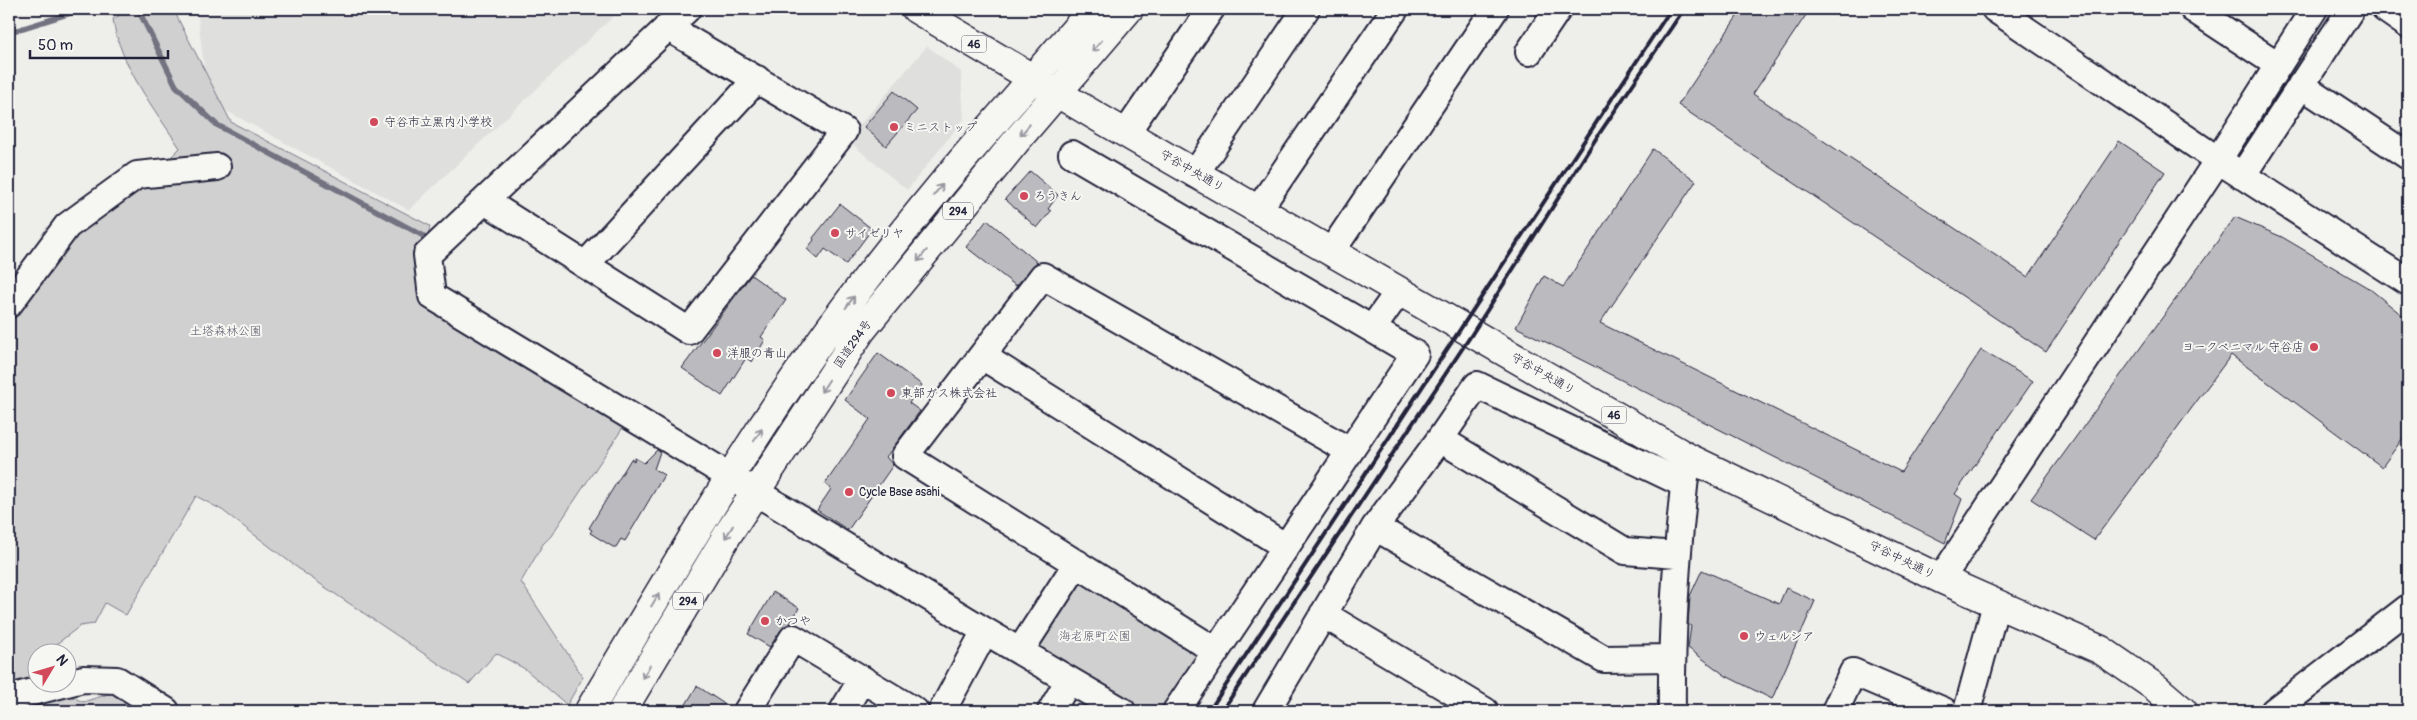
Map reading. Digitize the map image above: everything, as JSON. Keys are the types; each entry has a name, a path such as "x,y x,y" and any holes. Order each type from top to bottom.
{"main road":[{"name":"294","path":"589,711 731,476 785,393 885,255 1093,9"},
{"name":"国道294号","path":"622,711 728,534 861,330 1056,93 1129,9"},
{"name":"守谷中央通り","path":"934,13 1056,93 1687,457 1941,579 2101,650 2155,687 2183,711"}],"street":[{"path":"687,9 427,255 432,296 985,631 1122,711"},
{"path":"1126,133 1211,9"},
{"path":"1195,174 1306,9"},
{"path":"1258,210 1395,9"},
{"path":"1331,252 1495,9"},
{"path":"1529,52 1558,9"},
{"path":"1995,9 2028,18 2218,160 2408,282"},
{"path":"2193,9 2278,65"},
{"path":"1941,579 2218,160 2314,9"},
{"path":"2242,176 2351,9"},
{"path":"2385,9 2408,25"},
{"path":"485,201 689,331 844,131 667,27"},
{"path":"586,265 757,79"},
{"path":"2301,86 2408,156"},
{"path":"1072,154 1415,354 1176,711"},
{"path":"9,304 67,226 137,175 217,167"},
{"path":"1216,652 905,456 1043,276 1350,451"},
{"path":"1372,329 1399,291"},
{"path":"982,356 1286,547"},
{"path":"1271,710 1323,614 1375,527 1440,439 1477,384 1684,484"},
{"path":"1440,439 1625,551 1677,555"},
{"path":"1672,711 1671,658 1677,555 1687,457"},
{"path":"1375,527 1604,659 1671,658"},
{"path":"1020,651 1077,563"},
{"path":"1967,711 1996,604"},
{"path":"2274,711 2408,608"},
{"path":"1323,614 1485,711"},
{"path":"942,711 985,631"},
{"path":"747,711 793,638 915,711"},
{"path":"1835,711 1853,672 1944,711"},
{"path":"9,698 84,679 117,680 166,711"},
{"path":"843,711 862,679"},
{"path":"1051,711 1069,680"}],"shaded area":[{"name":"守谷市立黒内小学校","path":"197,9 621,9 409,210 208,101"},
{"path":"927,46 961,72 964,119 907,190 847,140"}],"green space":[{"name":"土塔森林公園","path":"131,9 173,9 231,122 430,226 425,253 432,296 630,417 551,536 543,544 521,582 583,677 567,705 525,669 496,653 469,684 307,575 222,510 196,496 126,615 105,603 94,624 80,626 59,642 28,642 28,692 62,692 83,702 121,690 151,711 9,711 9,304 60,235 155,173 180,148 130,70 122,53 113,19"},
{"name":"海老原町公園","path":"1077,563 1216,651 1176,711 1122,711 1020,651"}],"building":[{"path":"1742,9 1810,9 1753,94 2028,277 2119,141 2165,172 2046,352 1678,105"},
{"path":"894,91 917,110 886,146 864,127"},
{"path":"1653,149 1696,181 1600,323 1901,472 1981,350 2033,381 1955,494 1962,499 1945,543 1516,327 1544,276 1563,287"},
{"path":"1030,171 1058,195 1048,209 1051,211 1037,228 1005,199"},
{"path":"840,204 872,229 846,264 825,249 818,259 807,249 814,240 813,238"},
{"path":"2235,217 2282,237 2370,289 2408,320 2408,431 2382,467 2231,355 2094,540 2031,499"},
{"path":"987,220 1037,262 1016,286 966,247"},
{"path":"751,275 786,300 761,337 765,340 752,362 746,358 722,396 682,368"},
{"path":"878,353 922,385 909,403 920,411 886,457 893,465 848,530 817,510 831,489 825,484 870,419 845,400"},
{"path":"657,450 660,452 654,469 664,475 625,541 621,539 616,547 613,547 590,533 592,530 589,528 631,459 634,461 635,458 644,463"},
{"name":"ウェルシア","path":"1702,570 1779,604 1786,588 1815,601 1772,699 1726,676 1688,648 1691,626 1688,624 1690,596"},
{"path":"773,592 799,608 790,624 781,630 770,647 748,634"},
{"path":"697,686 732,709 732,711 682,711"}],"waterway":[{"path":"9,30 17,30 84,9"},
{"path":"138,9 176,86 217,125 433,241"}],"railway":[{"path":"1209,711 1671,9"},
{"path":"1222,711 1472,334 1597,137 1684,9"}],"place":[{"name":"守谷市立黒内小学校","path":"374,122"},
{"name":"ミニストップ","path":"894,127"},
{"name":"ろうきん","path":"1024,196"},
{"name":"サイゼリヤ","path":"835,233"},
{"name":"ヨークベニマル 守谷店","path":"2314,347"},
{"name":"洋服の青山","path":"717,353"},
{"name":"東部ガス株式会社","path":"891,393"},
{"name":"Cycle Base asahi","path":"849,492"},
{"name":"かつや","path":"765,621"},
{"name":"ウェルシア","path":"1744,636"}]}
